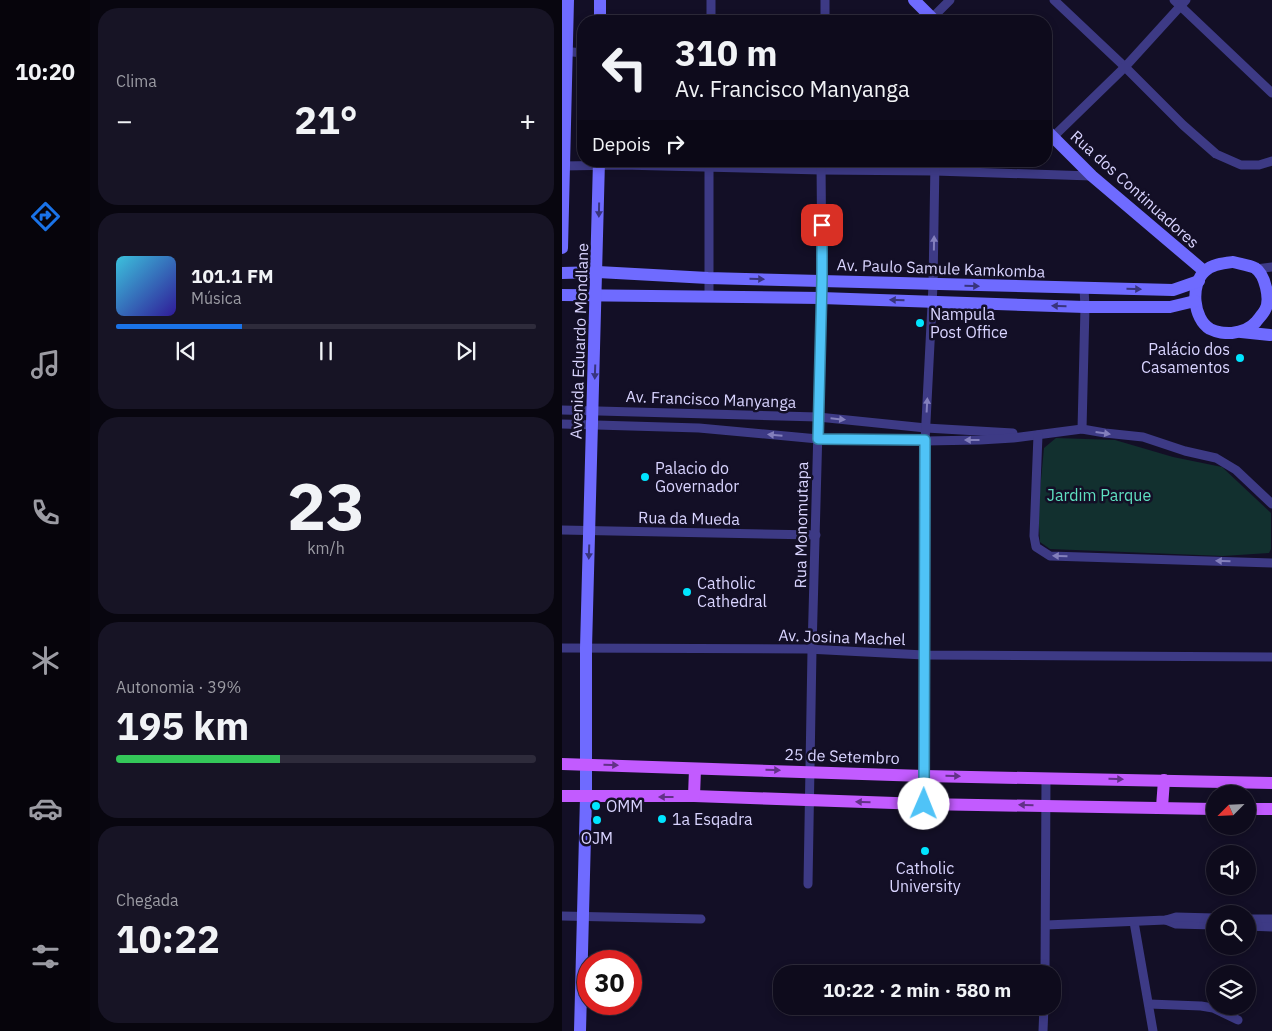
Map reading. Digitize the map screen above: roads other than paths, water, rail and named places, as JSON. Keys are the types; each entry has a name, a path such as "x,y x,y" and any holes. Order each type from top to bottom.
{"main road":[{"name":"Avenida Eduardo Mondlane","path":"562,248 564,51 568,0"},
{"path":"600,0 600,15"},
{"path":"914,0 930,15"},
{"name":"Rua dos Continuadores","path":"1052,136 1092,176 1201,276"},
{"name":"Avenida Eduardo Mondlane","path":"580,1031 586,797 586,648 598,272 599,167"},
{"path":"1233,262 1256,268 1269,281 1266,310 1271,336 1241,332 1221,333 1209,328 1202,319 1194,296 1201,276 1220,263 1233,262"},
{"name":"Av. Paulo Samule Kamkomba","path":"562,273 598,272 708,278 1173,290 1201,276"},
{"name":"Av. Paulo Samule Kamkomba","path":"562,295 821,298 1085,307 1170,307 1195,301"},
{"path":"1241,332 1254,324 1266,310"},
{"name":"25 de Setembro","path":"562,764 924,776 1272,783"},
{"path":"694,796 695,769"},
{"path":"1162,807 1164,780"},
{"path":"562,796 694,796 924,804 1206,809"},
{"path":"1256,809 1272,809"}],"street":[{"path":"710,15 711,0"},
{"path":"824,15 825,0"},
{"path":"937,15 950,0"},
{"path":"1054,0 1183,125 1216,154 1241,165 1272,161"},
{"path":"1052,130 1125,67 1180,2 1272,93"},
{"path":"564,51 577,53"},
{"path":"562,166 577,165"},
{"path":"709,167 709,296"},
{"name":"Rua Monomutapa","path":"808,884 822,280 821,167"},
{"path":"924,804 925,440 933,285 935,167"},
{"path":"951,167 1092,176"},
{"path":"1256,268 1272,267"},
{"path":"1082,429 1084,288"},
{"name":"Av. Francisco Manyanga","path":"562,410 818,416 926,428 1038,435"},
{"path":"651,412 651,426"},
{"path":"699,412 699,428"},
{"name":"Av. Francisco Manyanga","path":"562,424 699,428 818,439 980,440 1082,429 1143,437 1186,451 1216,458 1236,470 1272,504"},
{"path":"1038,435 1034,536 1036,547 1050,556 1272,563"},
{"name":"Rua da Mueda","path":"562,530 816,535"},
{"name":"Av. Josina Machel","path":"562,648 1272,657"},
{"path":"1045,965 1046,778"},
{"path":"562,916 701,919"},
{"path":"1256,919 1272,919"},
{"path":"1046,926 1166,920 1176,924 1206,920"},
{"path":"1202,921 1206,922"},
{"path":"1134,922 1154,1031"},
{"path":"1256,926 1272,926"},
{"path":"1149,1004 1213,1008 1238,1020"},
{"path":"1043,1031 1044,1015"}],"place":[{"name":"Nampula Post Office","path":"920,323"},
{"name":"Palácio dos Casamentos","path":"1240,358"},
{"name":"Palacio do Governador","path":"645,477"},
{"name":"Catholic Cathedral","path":"687,592"},
{"name":"OMM","path":"596,806"},
{"name":"1a Esqadra","path":"662,819"},
{"name":"OJM","path":"597,820"},
{"name":"Catholic University","path":"925,851"}],"park label":[{"name":"Jardim Parque","path":"1099,495"}]}
